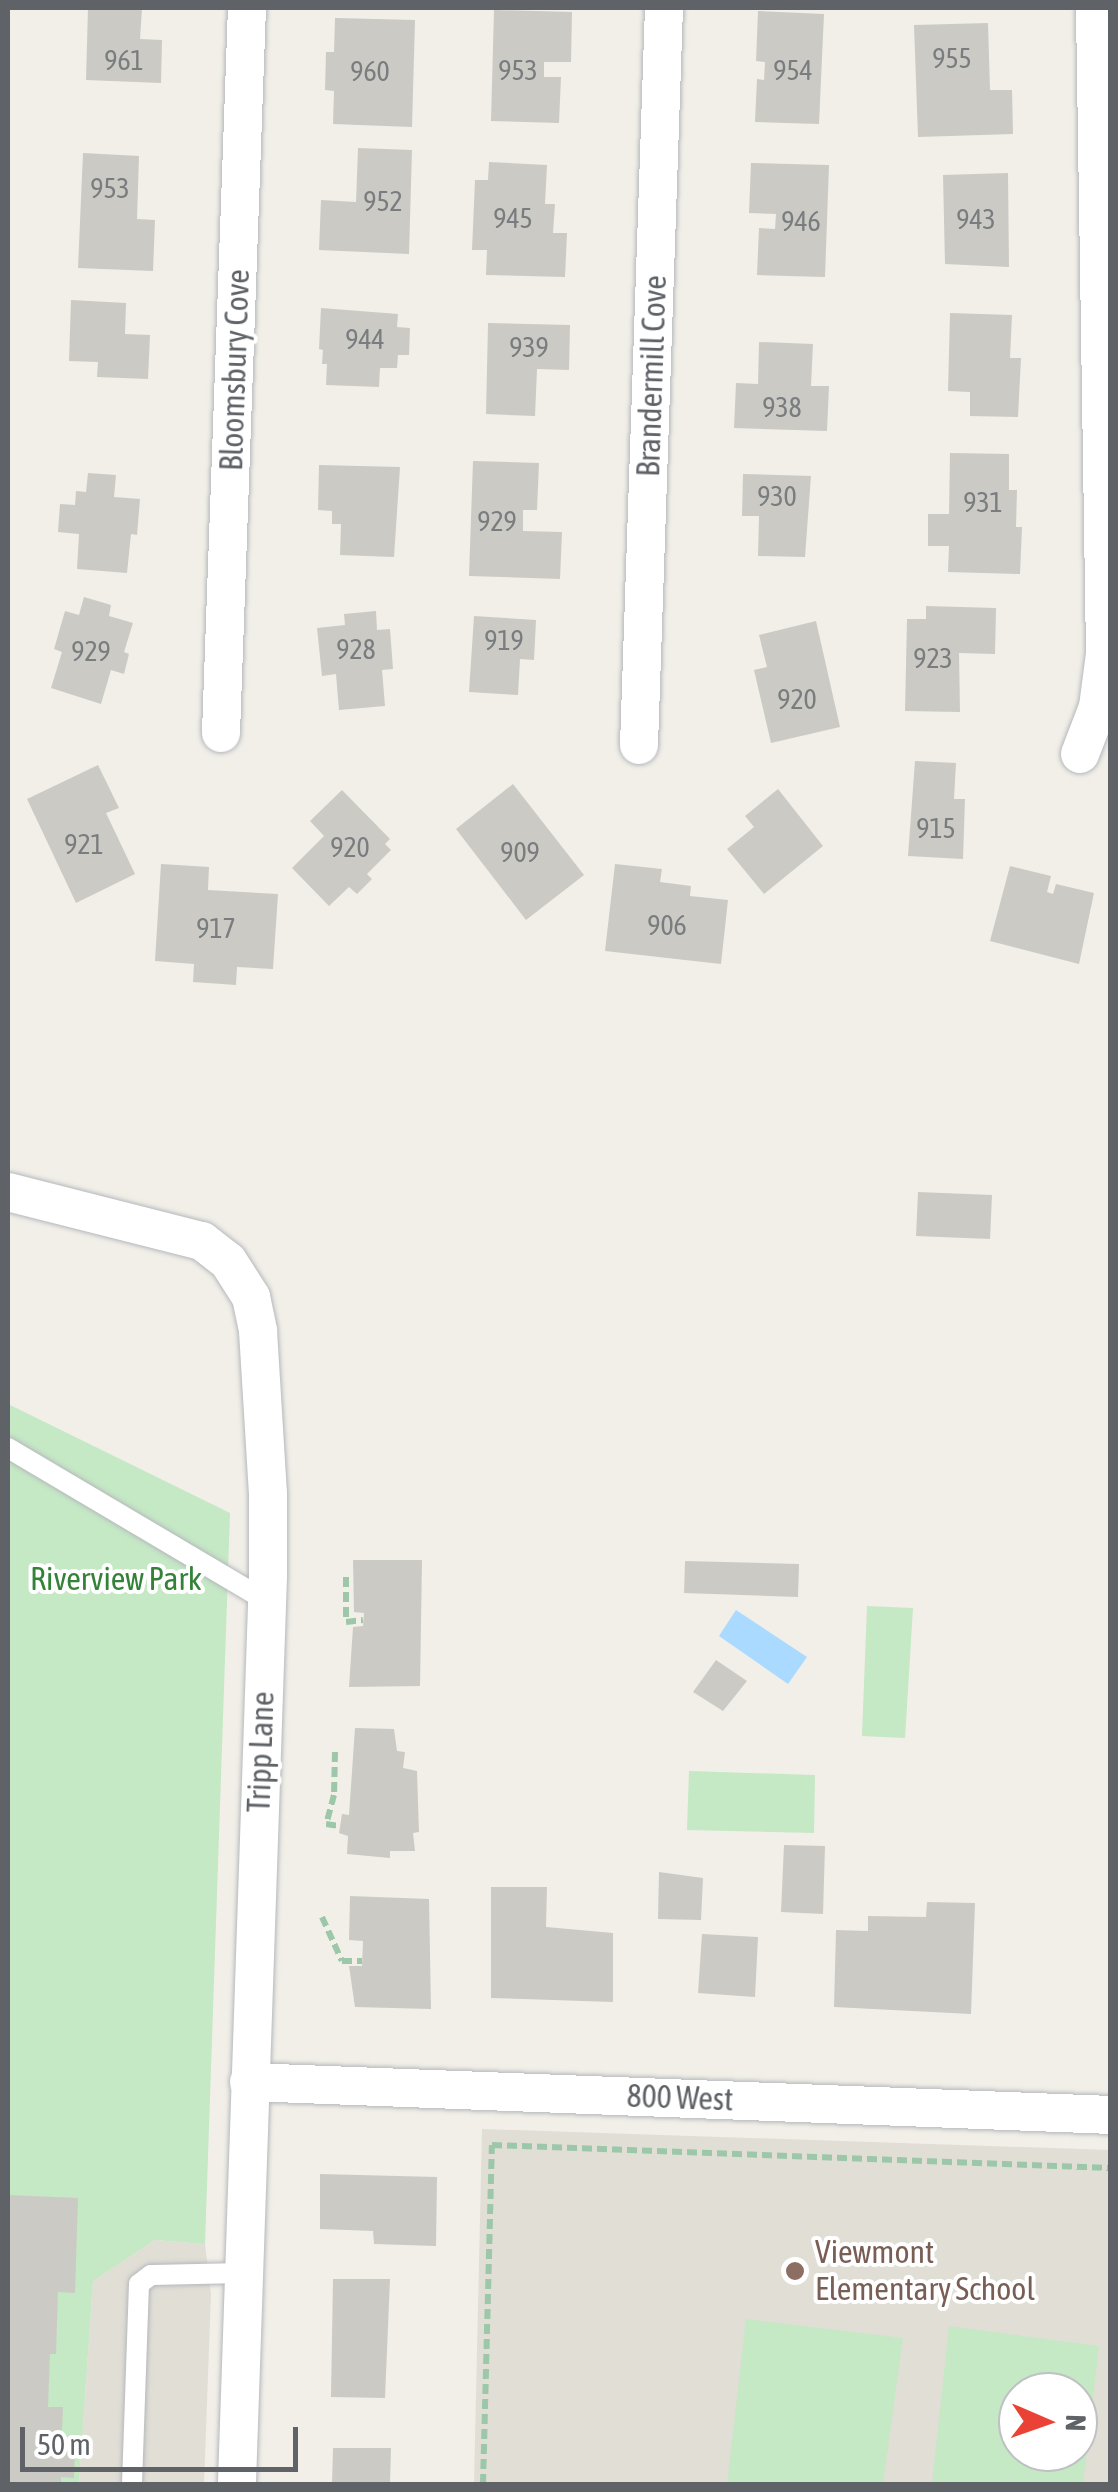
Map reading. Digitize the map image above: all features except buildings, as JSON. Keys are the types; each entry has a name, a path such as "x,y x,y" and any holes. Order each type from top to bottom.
{"street":[{"name":"Bloomsbury Cove","path":"221,733 246,8"},
{"name":"Brandermill Cove","path":"639,745 664,8"},
{"path":"1080,754 1098,707 1105,654 1094,8"},
{"name":"Tripp Lane","path":"8,1192 202,1241 236,1273 251,1297 258,1332 268,1493 267,1601 237,2484"},
{"name":"800 West","path":"249,2082 1110,2115"}],"lane":[{"path":"8,1448 267,1601"},
{"path":"132,2484 140,2284 151,2275 243,2272"}],"path":[{"path":"346,1577 346,1622 363,1620"},
{"path":"335,1752 334,1794 326,1824 340,1826"},
{"path":"322,1917 342,1961 362,1961"},
{"path":"483,2484 492,2145 1110,2168"}],"shaded area":[{"name":"Viewmont Elementary School","path":"482,2129 1110,2150 1110,2484 474,2484"},
{"path":"155,2240 205,2244 211,2294 204,2484 79,2484 93,2281"}],"green space":[{"name":"Riverview Park","path":"8,1404 230,1513 205,2244 155,2240 93,2281 79,2484 8,2484"},
{"path":"867,1606 913,1608 905,1738 862,1736"},
{"path":"689,1771 815,1775 814,1833 687,1830"},
{"path":"746,2319 903,2338 883,2484 727,2484"},
{"path":"949,2326 1099,2346 1096,2372 998,2372 998,2472 1084,2472 1083,2484 932,2484"}],"water":[{"path":"736,1610 807,1657 788,1684 719,1636"}],"place":[{"name":"Viewmont Elementary School","path":"795,2271"}]}
